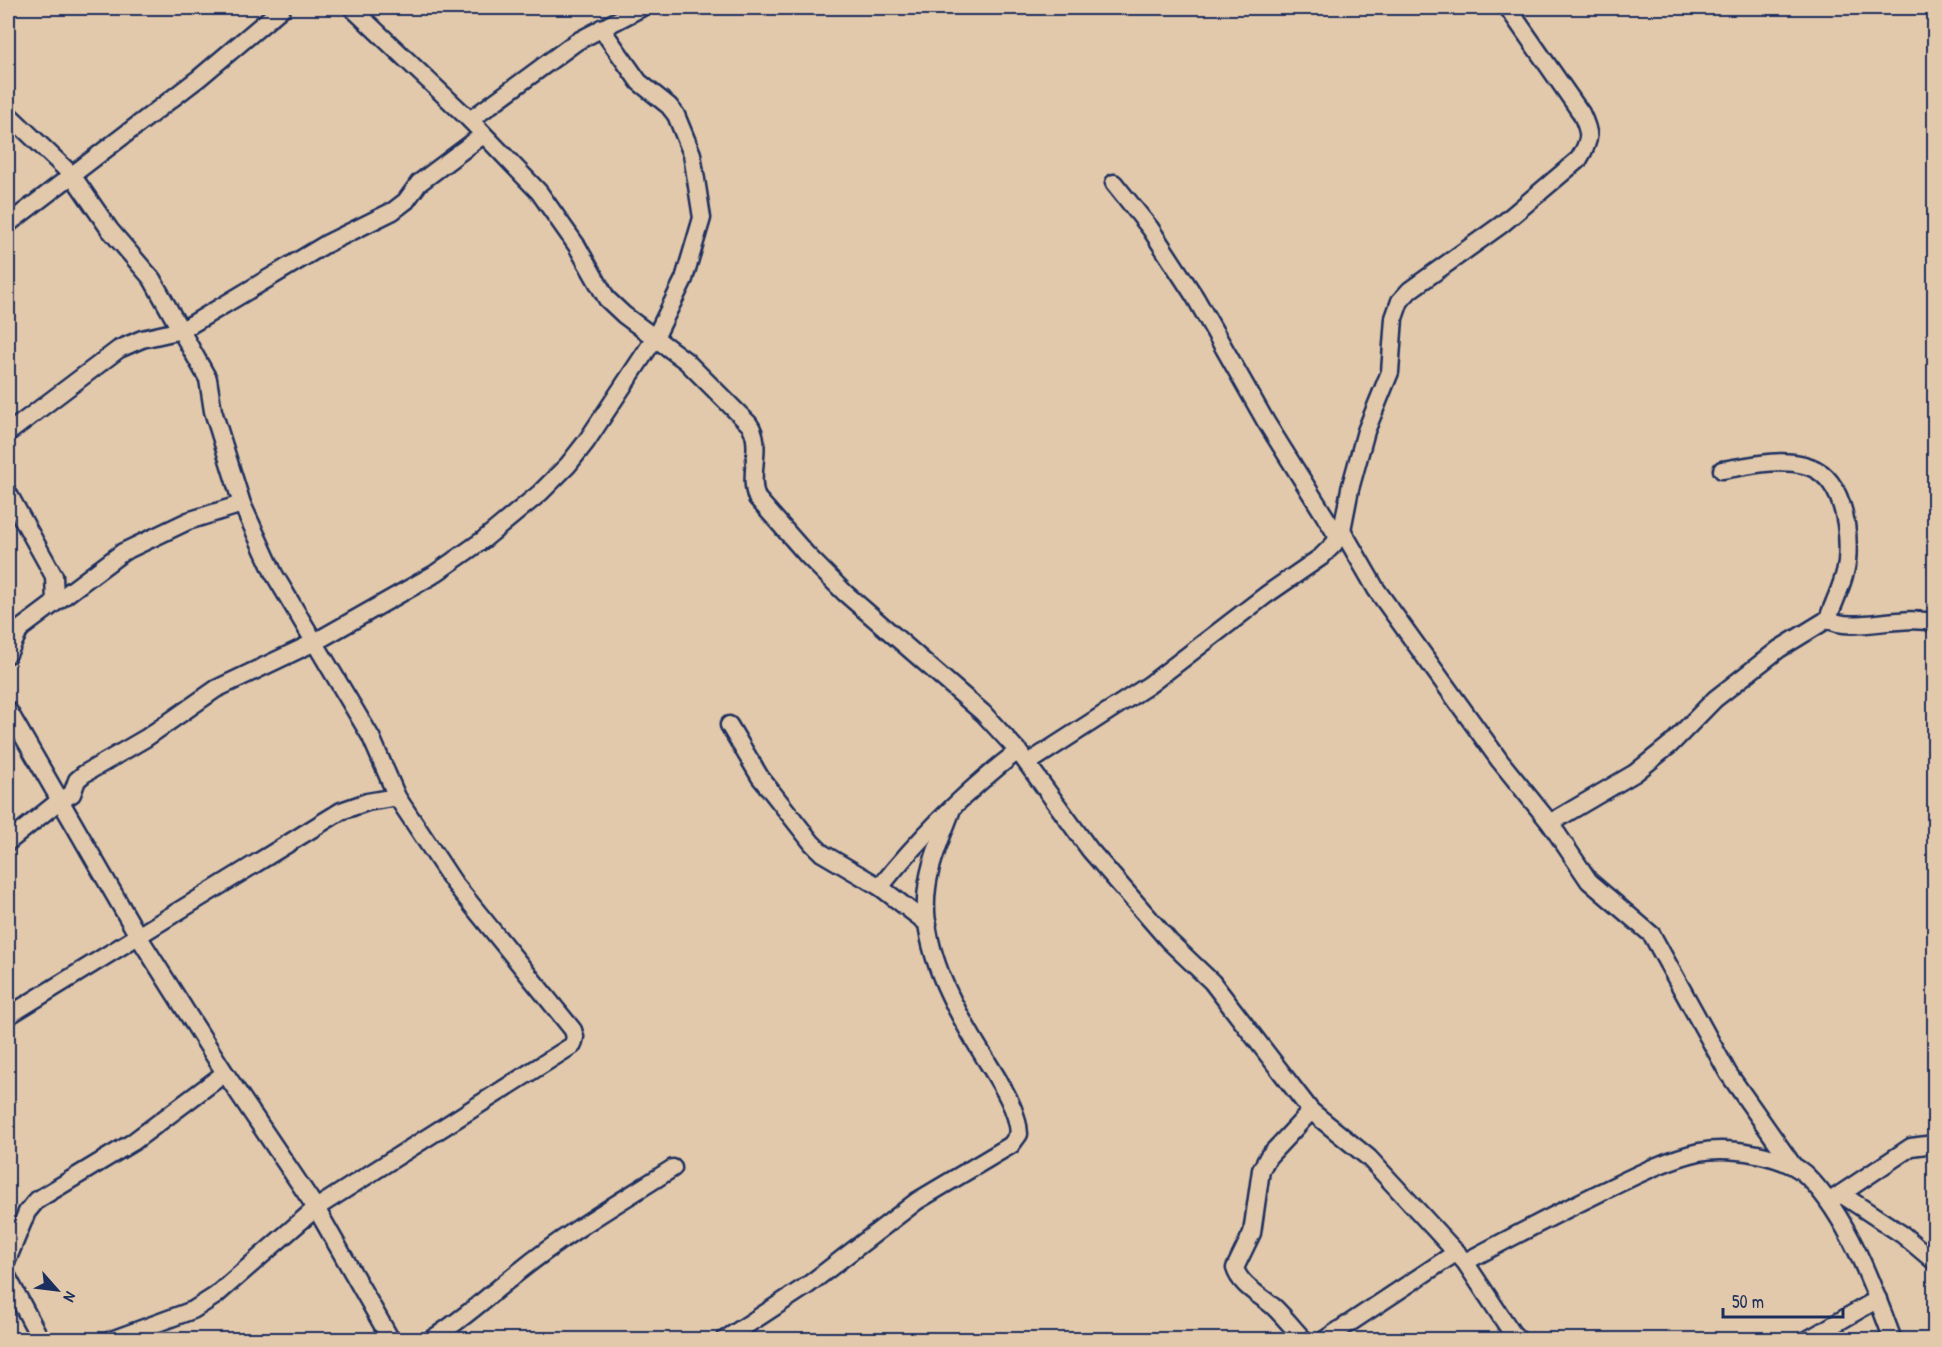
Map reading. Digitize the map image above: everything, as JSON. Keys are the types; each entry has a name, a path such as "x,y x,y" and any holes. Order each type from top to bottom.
{"street":[{"path":"8,224 199,78 282,8"},
{"path":"352,8 470,120 539,192 578,246 608,300 686,361 753,429 752,487 757,498 785,531 845,593 983,712 1023,757 1090,850 1169,941 1212,982 1311,1111 1369,1158 1461,1257 1519,1340"},
{"path":"470,120 576,42 640,8"},
{"path":"879,887 986,775 1023,757 1149,685 1266,595 1321,557 1340,533 1366,430 1389,372 1394,318 1400,302 1410,290 1501,225 1579,159 1587,145 1589,131 1581,113 1508,8"},
{"path":"8,842 59,801 72,794 77,780 84,774 146,738 216,689 315,642 433,574 483,540 540,493 568,465 586,442 656,338 684,279 702,218 692,154 676,116 669,105 639,82 601,28"},
{"path":"8,114 72,175 110,230 146,270 208,379 213,411 242,504 274,574 371,737 397,797 454,883 573,1030 575,1037 573,1045 316,1208 215,1296 193,1310 111,1340"},
{"path":"8,433 119,349 142,339 182,330 326,244 393,211 406,201 418,183 483,135"},
{"path":"1114,183 1150,228 1196,297 1266,422 1376,589 1500,761 1550,823 1589,881 1652,935 1723,1065 1791,1164"},
{"path":"1550,823 1635,773 1671,744 1715,699 1779,649 1828,619 1847,563 1845,516 1831,480 1805,465 1766,464 1722,470"},
{"path":"8,493 54,576 55,602"},
{"path":"8,654 14,632 123,552 188,521 242,504"},
{"path":"1828,619 1843,626 1890,620 1926,620 1935,623"},
{"path":"8,710 137,934 225,1073 316,1208 391,1340"},
{"path":"729,725 760,777 812,843 822,853 879,887 928,924"},
{"path":"8,1016 54,989 137,934 341,811 367,802 397,797"},
{"path":"724,1340 808,1285 884,1224 1011,1145 1019,1134 1019,1124 993,1071 957,1012 937,961 928,924 927,885 952,809"},
{"path":"8,1258 27,1212 37,1200 124,1147 225,1073"},
{"path":"1304,1340 1274,1307 1250,1288 1237,1274 1235,1268 1252,1233 1262,1170 1268,1157 1311,1111"},
{"path":"1836,1197 1911,1148 1935,1144"},
{"path":"1324,1340 1461,1257 1639,1174 1680,1158 1720,1150 1762,1155 1791,1164 1836,1197 1903,1234 1935,1261"},
{"path":"430,1340 573,1232 673,1168"},
{"path":"1836,1197 1893,1340"},
{"path":"8,1278 41,1340"},
{"path":"1807,1340 1878,1299"}]}
